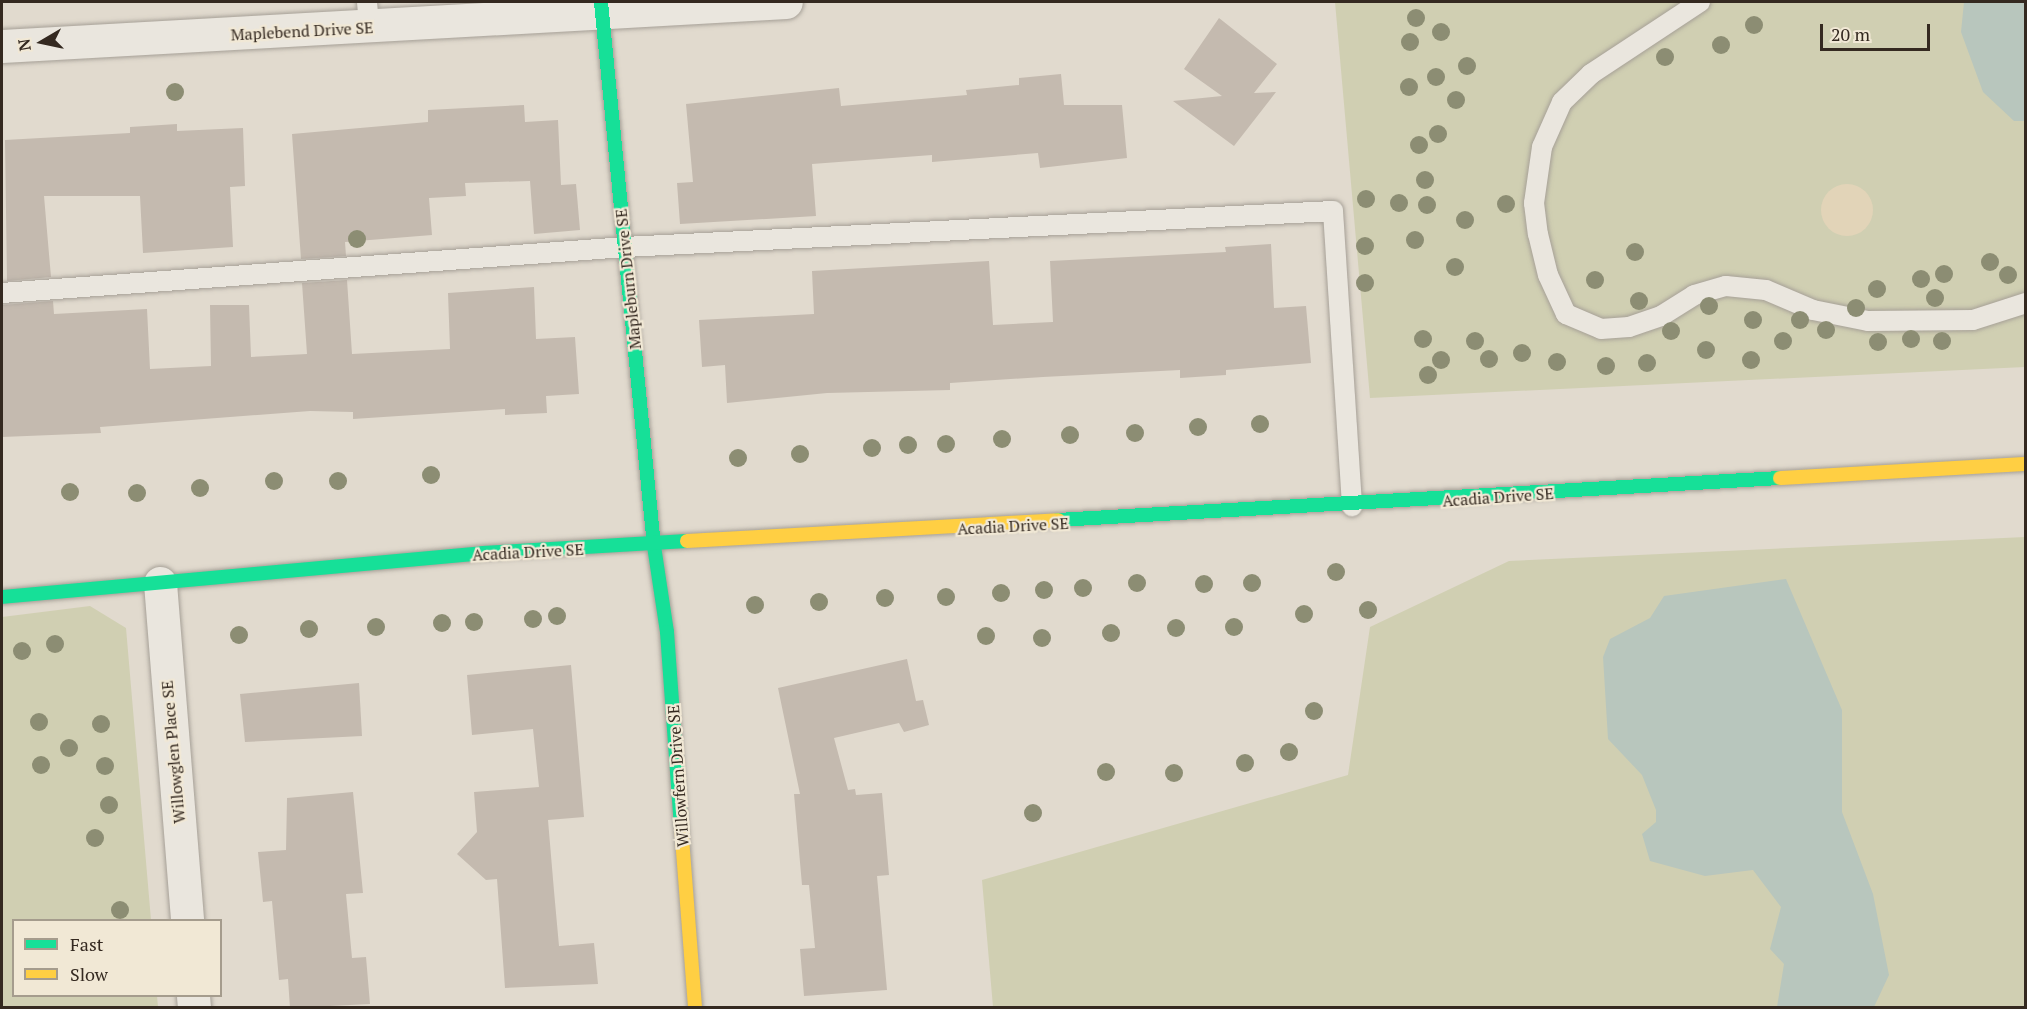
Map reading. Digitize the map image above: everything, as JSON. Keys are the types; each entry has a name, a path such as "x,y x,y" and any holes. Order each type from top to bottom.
{"street":[{"path":"601,7 786,2"},
{"name":"Maplebend Drive SE","path":"2,46 368,14 601,7"},
{"name":"Mapleburn Drive SE","path":"601,7 654,546"},
{"name":"Acadia Drive SE","path":"2,597 483,553 654,546 1352,506 2025,464"},
{"name":"Willowfern Drive SE","path":"654,546 666,632 695,1008"},
{"name":"Willowglen Place SE","path":"160,583 187,919"}],"lane":[{"path":"1700,2 1591,74 1562,102 1542,147 1534,203 1538,234 1548,275 1566,314 1601,329 1629,327 1661,316 1694,295 1726,286 1766,290 1813,310 1868,321 1973,320 2025,303"},
{"path":"2,293 625,247 1333,211 1352,506"}],"green space":[{"path":"1335,2 2025,2 2025,367 1370,398"},
{"path":"2025,537 2025,1007 993,1007 982,880 1348,775 1370,627 1509,561"},
{"path":"90,606 126,628 151,919 12,919 12,997 157,997 158,1007 2,1007 2,617"}],"sand":[{"path":"1847,184 1857,186 1865,192 1871,200 1873,210 1871,220 1865,228 1857,234 1847,236 1837,234 1829,228 1823,220 1821,210 1823,200 1829,192 1837,186"}],"shaded area":[{"path":"1964,2 2025,2 2025,121 2014,121 1983,92 1961,32"},
{"path":"1786,579 1842,710 1842,812 1873,894 1889,975 1874,1007 1777,1007 1784,964 1770,949 1781,907 1753,870 1705,876 1650,861 1642,834 1656,822 1656,810 1642,775 1608,739 1603,657 1610,639 1650,618 1664,596"}],"building":[{"path":"1219,18 1277,64 1254,93 1276,92 1234,146 1173,101 1222,96 1184,69"},
{"path":"1061,74 1064,105 1122,105 1127,158 1040,168 1038,153 932,162 932,155 812,164 816,216 680,224 677,183 693,182 686,104 839,88 841,106 967,95 966,90 1019,85 1019,78"},
{"path":"524,105 525,122 558,120 561,185 576,184 580,230 534,234 530,181 465,183 466,196 429,198 432,235 345,242 346,256 301,259 292,134 428,122 428,110"},
{"path":"177,124 177,131 243,128 245,186 230,187 233,247 143,253 140,196 44,196 51,277 7,281 5,140 130,133 130,127"},
{"path":"1271,244 1274,308 1306,306 1311,363 1226,370 1226,375 1180,378 1180,370 1043,377 950,383 950,390 827,393 727,403 725,365 702,367 699,320 814,314 812,271 989,261 993,325 1053,322 1050,261 1226,252 1225,247"},
{"path":"347,280 352,354 450,349 448,293 534,287 536,339 575,337 579,394 546,396 547,413 505,415 505,409 353,419 353,412 310,411 100,427 101,433 2,437 2,305 53,301 54,314 147,309 150,369 211,366 210,305 249,305 251,357 307,354 302,283"},
{"path":"907,659 916,701 923,700 929,725 904,732 899,723 834,738 848,790 855,789 856,795 882,793 889,875 877,876 887,990 804,996 800,949 815,948 809,885 802,885 794,794 800,794 778,688"},
{"path":"571,665 584,817 548,820 554,891 559,946 594,943 598,984 505,988 497,879 486,880 457,854 477,832 474,792 539,787 533,729 472,735 467,675"},
{"path":"359,683 362,736 245,742 240,694"},
{"path":"353,792 363,893 346,894 352,958 366,957 370,1004 290,1008 288,979 279,980 272,901 263,902 258,852 286,850 287,798"}],"traffic: fast":[{"path":"601,2 654,546 667,632 681,825"},
{"path":"1058,520 1780,478"},
{"path":"2,597 483,553 687,541"}],"traffic: slow":[{"path":"1780,478 2026,464"},
{"path":"687,541 1058,520"},
{"path":"681,825 695,1008"}]}
